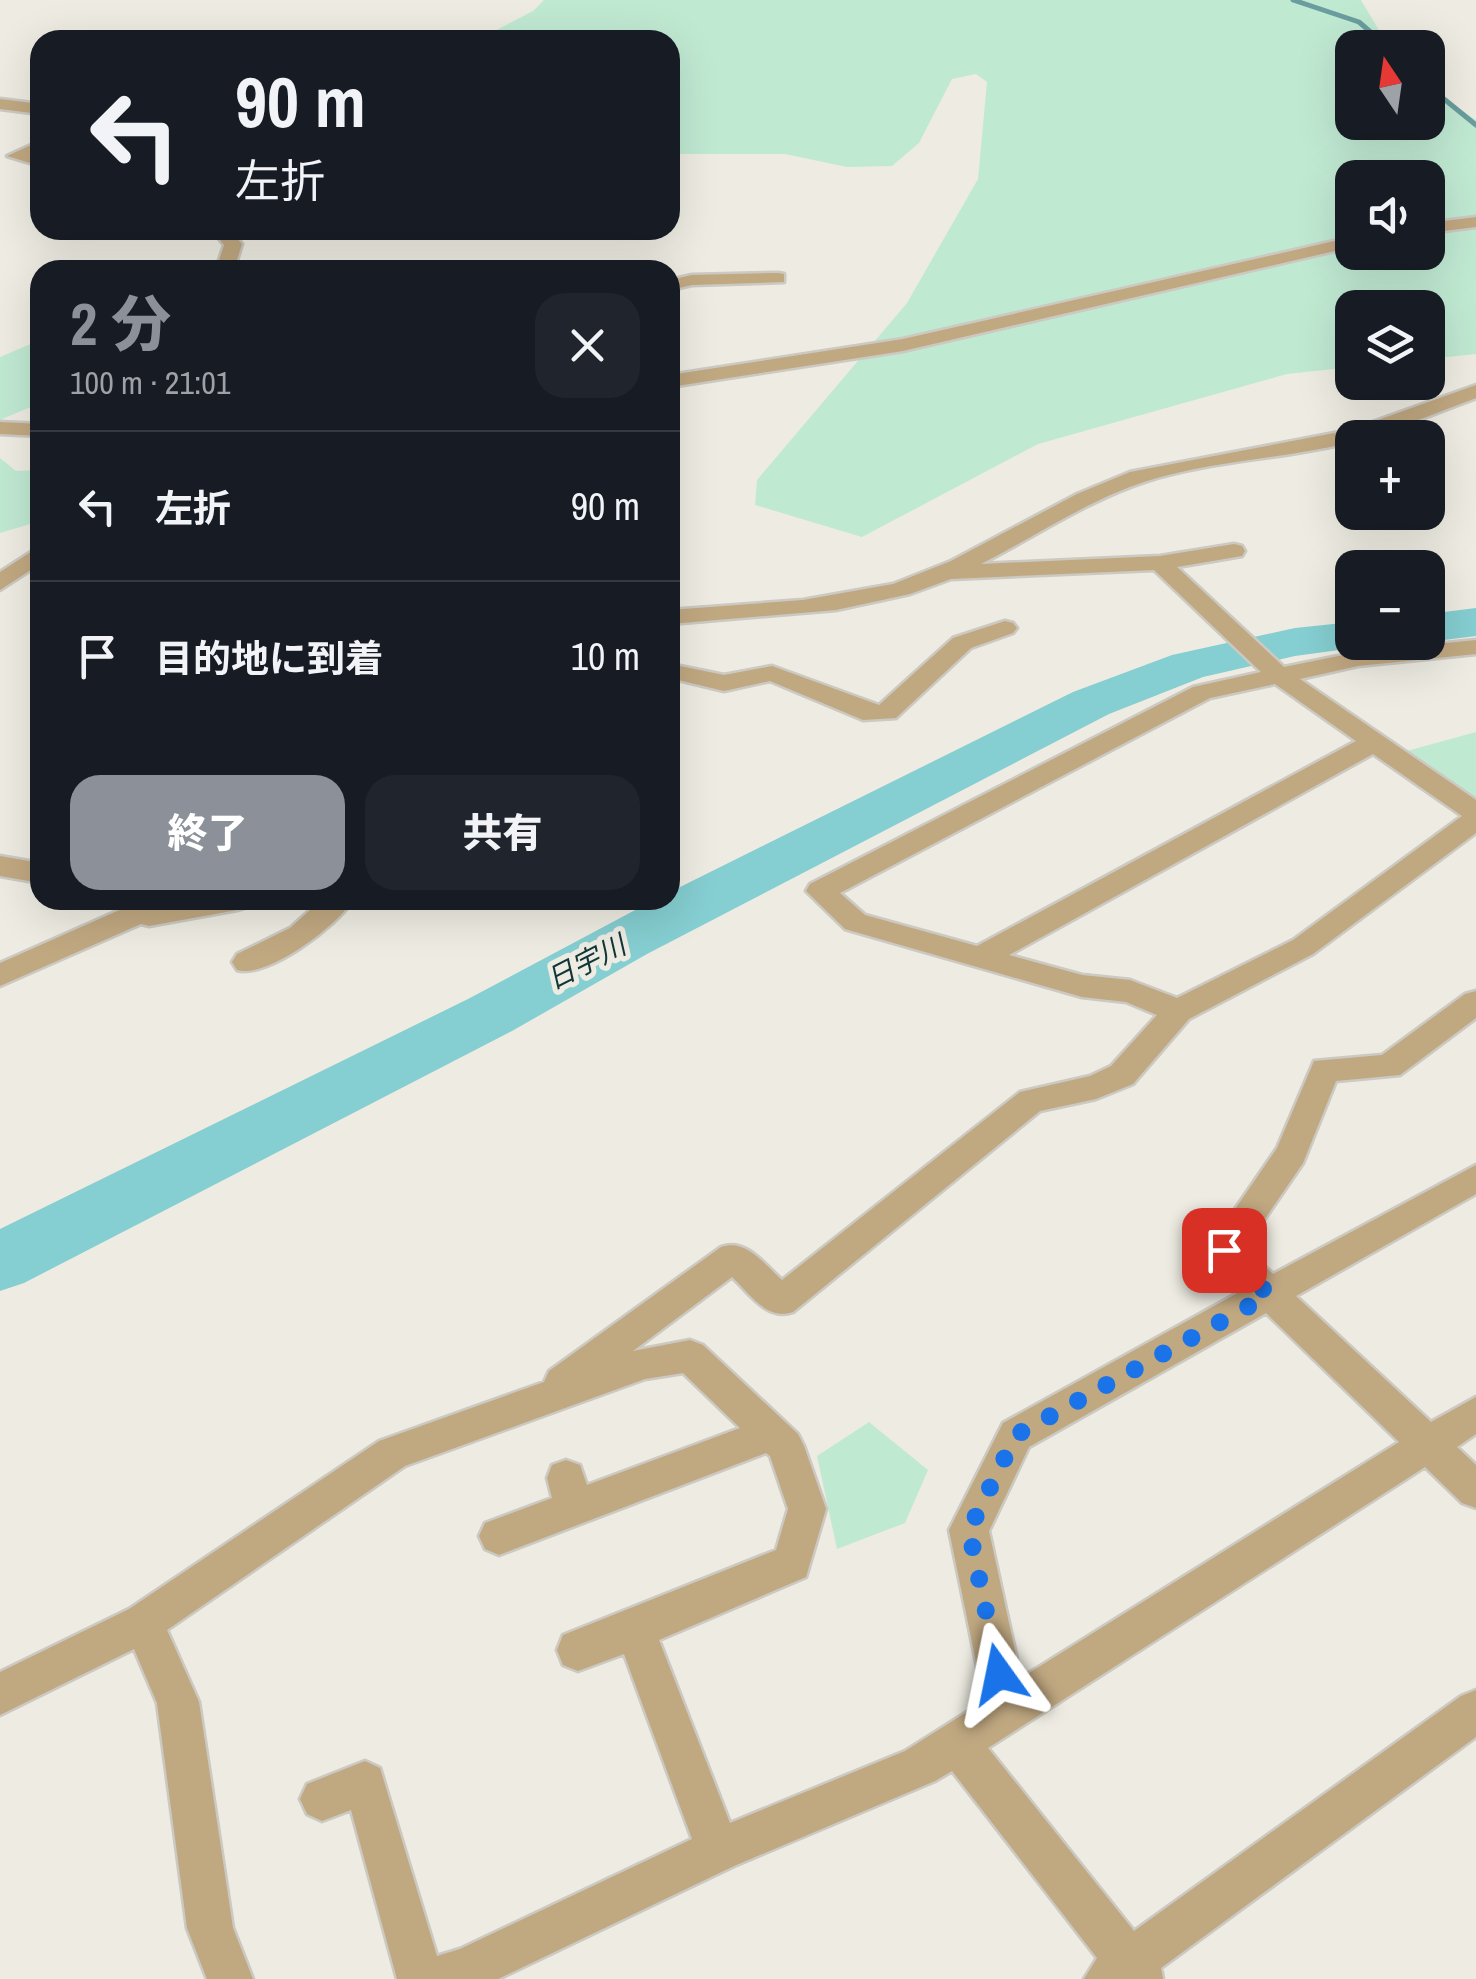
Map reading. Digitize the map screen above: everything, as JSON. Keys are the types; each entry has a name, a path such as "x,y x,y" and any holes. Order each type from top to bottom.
{"street":[{"path":"0,104 30,108"},
{"path":"1445,226 1476,222"},
{"path":"680,380 904,346 1335,246"},
{"path":"680,283 778,278"},
{"path":"680,616 866,599 944,573 1133,479 1171,468 1340,439 1425,413 1476,391"},
{"path":"0,428 30,430"},
{"path":"944,573 1160,563 1234,552"},
{"path":"0,583 30,560"},
{"path":"1160,563 1277,674 1476,812"},
{"path":"680,673 724,684 772,673 872,714 886,712 962,644 1005,628"},
{"path":"1178,1011 1130,991 1082,986 855,922 820,890 1202,692 1358,659 1476,647"},
{"path":"983,956 1372,743"},
{"path":"538,1401 733,1257 781,1301 1031,1100 1096,1086 1122,1075 1178,1011 1303,947 1476,820"},
{"path":"0,866 30,872"},
{"path":"0,975 144,910"},
{"path":"116,922 183,910"},
{"path":"248,962 300,935 328,910"},
{"path":"1476,1002 1389,1067 1325,1069 1290,1154 1224,1250 1476,1490"},
{"path":"1006,1710 969,1530 1016,1435 1476,1178"},
{"path":"0,1694 143,1623 392,1453 646,1364 690,1356 785,1446 807,1510 792,1563 578,1650"},
{"path":"437,1979 466,1970 718,1850 920,1766 1476,1414"},
{"path":"499,1536 570,1493 772,1433"},
{"path":"143,1623 178,1702 210,1928 230,1979"},
{"path":"635,1630 718,1850"},
{"path":"957,1743 1127,1974 1476,1711"},
{"path":"322,1799 365,1783 420,1979"}],"green space":[{"path":"544,0 1361,0 1379,30 1335,30 1335,140 1445,140 1445,99 1476,120 1476,354 1445,357 1445,290 1335,290 1335,369 1287,374 1038,444 862,537 755,505 757,480 907,303 978,179 987,82 976,74 952,79 919,143 892,166 847,167 785,154 680,154 680,30 496,30 533,11"},
{"path":"30,344 30,407 0,420 0,357"},
{"path":"0,458 16,471 30,470 30,524 0,533"},
{"path":"1476,732 1476,803 1403,752"},
{"path":"869,1422 928,1470 905,1523 837,1549 817,1456"}],"waterway":[{"path":"1293,0 1359,22 1368,30"},
{"path":"1445,100 1476,125"},
{"name":"日宇川","path":"1445,626 1476,622"},
{"name":"日宇川","path":"0,1262 490,1015 626,939 1091,703 1189,665 1295,642 1335,638"}],"route":[{"path":"999,1674 969,1530 1016,1435 1269,1295 1224,1250"}]}
